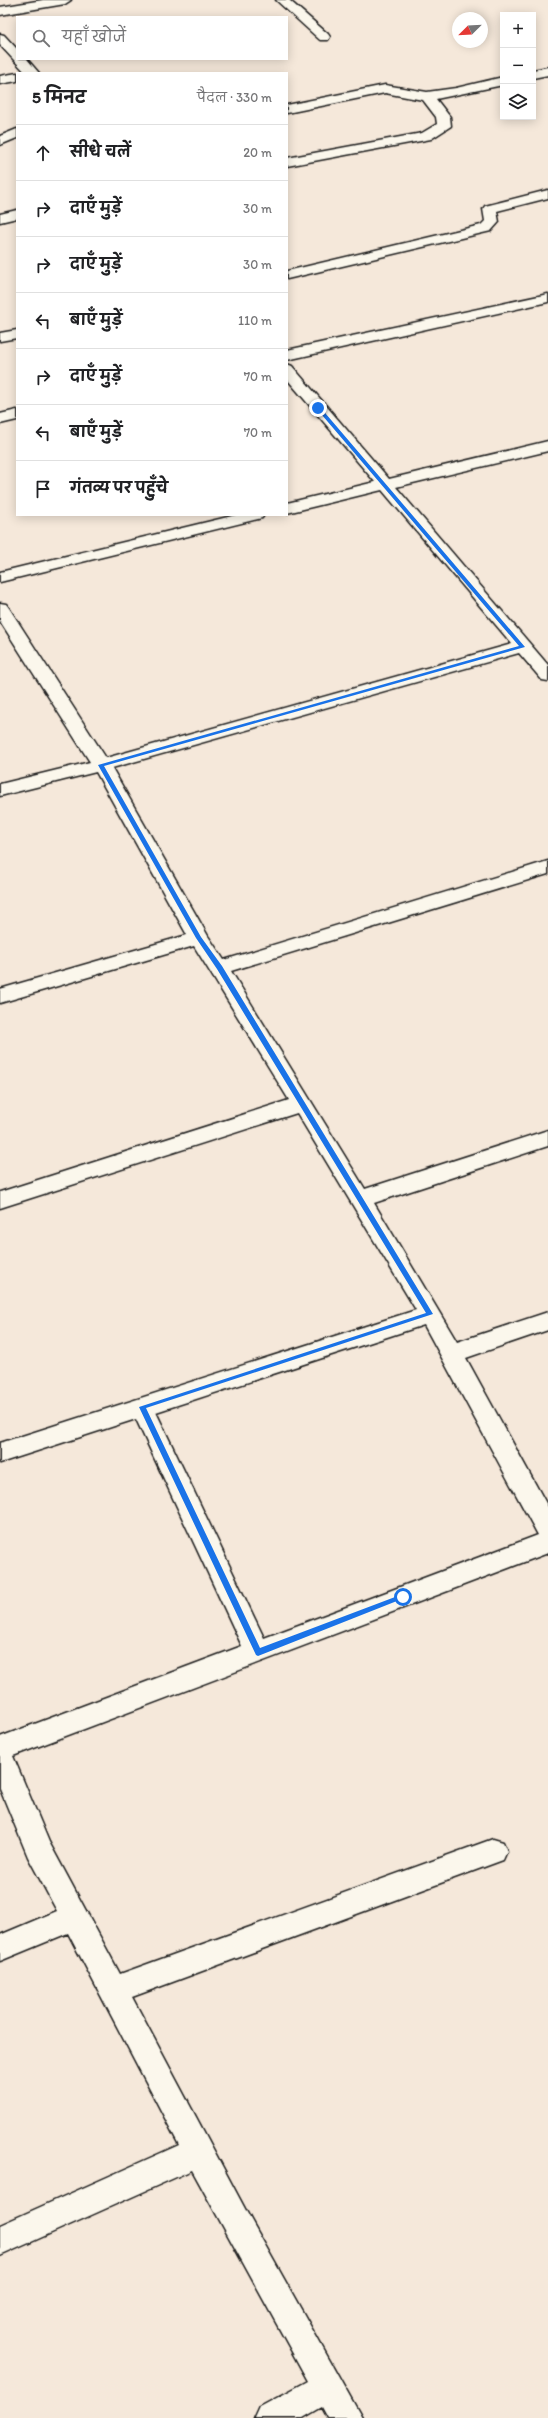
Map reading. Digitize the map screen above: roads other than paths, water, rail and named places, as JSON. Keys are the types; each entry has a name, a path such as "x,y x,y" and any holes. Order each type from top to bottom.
{"street":[{"path":"0,11 65,0"},
{"path":"282,0 324,37"},
{"path":"0,38 16,55"},
{"path":"21,60 32,72"},
{"path":"536,73 548,71"},
{"path":"0,80 16,77"},
{"path":"288,109 393,89 427,96 500,81"},
{"path":"288,162 426,136 439,131 444,126 443,117 427,96"},
{"path":"0,141 16,134"},
{"path":"288,275 481,230 492,222 490,209 499,205 548,194"},
{"path":"0,218 16,214"},
{"path":"288,355 548,298"},
{"path":"0,337 16,334"},
{"path":"288,370 383,484 548,676"},
{"path":"0,419 16,415"},
{"path":"288,508 548,446"},
{"path":"0,577 252,516"},
{"path":"0,608 100,765 199,938 220,968 301,1104 430,1314 450,1354 548,1530"},
{"path":"0,790 100,765 522,647"},
{"path":"220,968 548,867"},
{"path":"0,996 199,938"},
{"path":"0,1200 301,1104"},
{"path":"360,1199 548,1138"},
{"path":"0,1453 430,1314"},
{"path":"450,1354 548,1321"},
{"path":"142,1407 258,1652"},
{"path":"0,1749 548,1542"},
{"path":"0,1757 38,1848 74,1917 114,1990 198,2152 346,2418"},
{"path":"114,1990 493,1851"},
{"path":"0,1948 74,1917"},
{"path":"0,2241 198,2152"},
{"path":"271,2418 328,2387"}]}
